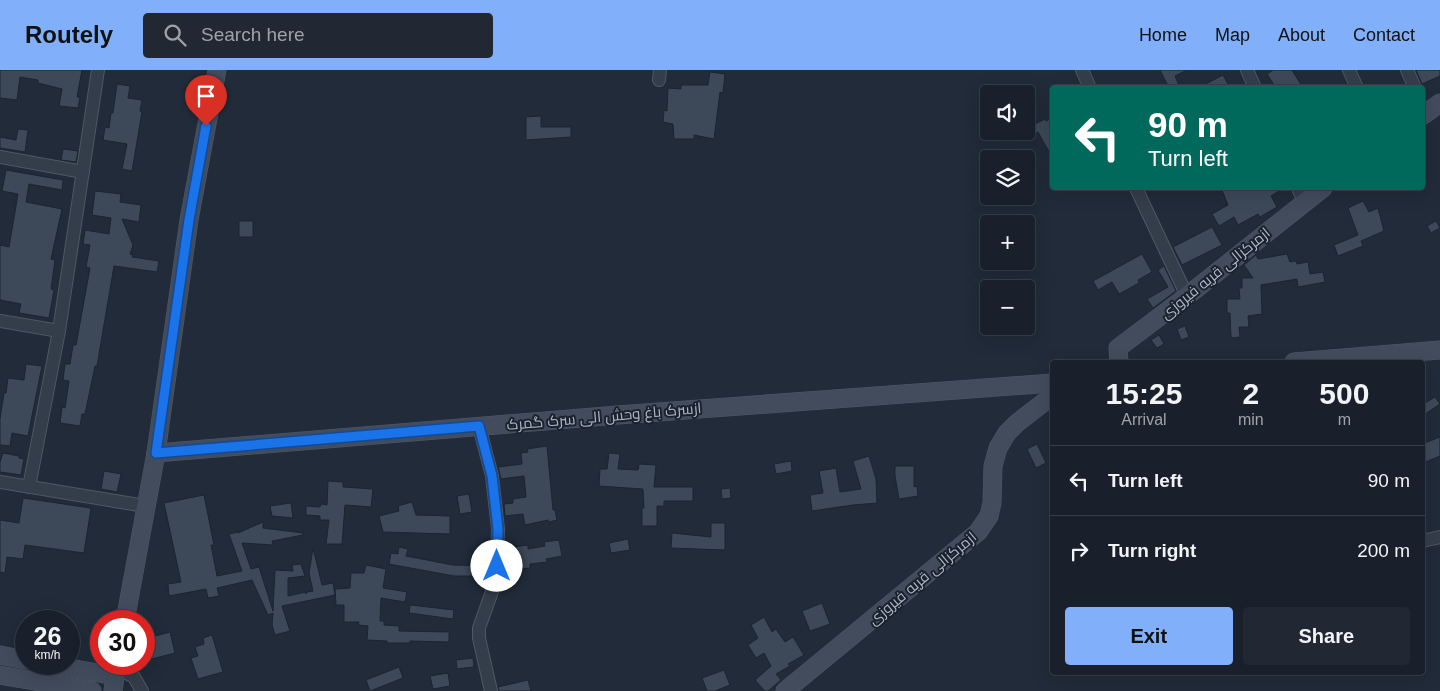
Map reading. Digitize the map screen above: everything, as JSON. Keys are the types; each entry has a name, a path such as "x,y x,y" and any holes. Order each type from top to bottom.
{"main road":[{"path":"127,610 156,453 189,220 217,70"},
{"path":"1425,111 1440,103"},
{"name":"ازمرکزالی قریه فیروزی","path":"1119,360 1118,348 1187,296 1301,195 1317,190"},
{"path":"1344,360 1439,354"},
{"name":"ازسرک باغ وحش الی سرک گمرک","path":"156,453 628,414 1050,383"},
{"name":"ازمرکزالی قریه فیروزی","path":"785,691 978,532 989,516 992,503 993,466 998,448 1007,433 1017,423 1050,398"},
{"path":"0,656 15,658"},
{"path":"0,675 92,691"}],"street":[{"path":"29,487 59,331 98,70"},
{"path":"1082,70 1089,85"},
{"path":"1247,70 1254,85"},
{"path":"1349,70 1356,85"},
{"path":"1407,70 1414,85"},
{"path":"0,157 83,172"},
{"path":"1137,190 1187,296"},
{"path":"0,321 59,331"},
{"path":"479,426 492,476 498,529 495,583 479,628 479,638 491,691"},
{"path":"0,482 145,506"},
{"path":"1425,540 1440,537"},
{"path":"116,675 134,677 142,691"}],"building":[{"path":"0,70 82,70 77,97 80,97 78,108 59,106 62,89 38,83 38,80 20,77 17,100 0,98"},
{"path":"1160,70 1187,70 1175,76 1179,85 1168,85"},
{"path":"1273,70 1292,70 1301,85 1274,85 1267,74"},
{"path":"1416,70 1440,70 1440,76 1422,84"},
{"path":"710,72 725,74 723,93 720,92 714,139 694,135 694,139 674,139 673,124 663,122 664,110 667,111 668,88 681,89 681,85 708,85"},
{"path":"1223,75 1228,85 1204,85"},
{"path":"117,84 130,86 128,98 142,100 140,111 142,112 132,171 122,169 127,144 103,140 105,127 109,128 111,113 113,113"},
{"path":"541,116 541,127 571,127 571,137 526,140 526,117"},
{"path":"1045,119 1046,121 1050,119 1050,153 1038,132 1035,134 1035,124"},
{"path":"18,129 28,130 25,152 0,148 0,137 16,140"},
{"path":"63,149 78,151 76,162 61,160"},
{"path":"6,170 63,180 62,190 29,184 26,202 62,209 51,259 55,260 51,289 54,290 49,318 19,313 21,304 0,300 0,245 9,247 18,194 2,191"},
{"path":"1222,190 1281,190 1271,196 1277,207 1260,217 1258,214 1238,225 1234,217 1219,226 1212,214 1228,205"},
{"path":"95,191 121,194 120,202 141,205 139,222 122,219 133,245 130,254 133,255 132,257 159,261 157,272 114,266 97,366 95,366 85,414 82,414 80,426 60,423 62,407 65,408 69,381 63,380 65,364 70,364 73,345 76,345 90,268 86,267 90,245 83,244 85,230 109,234 111,218 92,215"},
{"path":"1363,201 1369,212 1378,208 1384,231 1361,241 1363,246 1338,256 1334,245 1358,235 1348,208"},
{"path":"239,221 253,221 253,237 239,237"},
{"path":"1436,221 1440,228 1431,233 1427,226"},
{"path":"1212,227 1222,245 1182,265 1173,247"},
{"path":"1142,254 1152,272 1138,280 1139,283 1119,294 1112,282 1098,290 1093,281"},
{"path":"1287,254 1290,262 1296,261 1297,264 1308,262 1310,274 1323,272 1325,282 1298,287 1297,279 1261,285 1262,314 1248,316 1249,327 1239,327 1240,337 1231,338 1230,313 1227,313 1227,299 1240,299 1239,288 1242,288 1242,278 1253,278 1244,265 1256,255 1258,259"},
{"path":"1164,266 1176,291 1153,308 1147,299 1168,287 1158,270"},
{"path":"1185,326 1189,337 1181,340 1177,329"},
{"path":"1159,335 1164,344 1157,348 1151,340"},
{"path":"26,364 42,366 28,436 12,433 10,446 0,445 0,419 8,378 24,380"},
{"path":"1435,397 1440,404 1425,414 1425,403"},
{"path":"1440,437 1440,456 1425,462 1425,443"},
{"path":"1037,444 1046,463 1036,468 1027,449"},
{"path":"547,446 553,510 555,510 557,520 525,525 523,514 505,516 504,504 513,503 513,499 526,497 524,476 501,479 498,467 522,464 521,453 528,452 527,449"},
{"path":"3,453 19,456 19,458 24,459 21,475 0,472 0,462"},
{"path":"609,453 620,454 618,469 638,470 639,464 656,465 654,487 693,487 693,501 664,501 664,506 657,506 657,526 642,526 642,508 644,508 643,489 599,486 600,469 607,469"},
{"path":"869,456 876,479 877,503 812,511 810,495 823,493 819,471 836,468 840,492 861,489 853,461"},
{"path":"791,461 792,471 776,474 774,464"},
{"path":"895,466 914,466 914,487 917,486 918,496 899,499"},
{"path":"104,471 121,474 117,492 101,489"},
{"path":"328,481 343,482 343,487 373,489 371,507 345,505 342,544 326,544 329,520 320,520 320,516 306,515 306,506 320,507 321,504 327,505"},
{"path":"730,488 731,498 722,499 721,489"},
{"path":"469,494 472,512 460,514 457,496"},
{"path":"204,495 214,545 211,545 217,576 242,571 229,534 238,533 263,522 263,528 303,533 303,535 272,541 273,545 242,543 251,569 259,567 273,611 275,570 293,571 292,565 301,564 305,576 288,578 288,596 306,592 306,594 313,591 309,573 313,548 322,585 333,583 335,595 282,606 290,631 275,635 272,625 273,613 268,615 252,580 217,588 219,596 208,598 206,589 169,596 168,584 181,582 164,503"},
{"path":"23,498 91,508 84,553 25,545 23,559 7,557 5,573 0,572 0,520 19,523"},
{"path":"412,502 416,515 450,516 450,534 383,532 379,516 399,511 398,506"},
{"path":"291,503 293,518 272,516 270,506"},
{"path":"711,523 725,523 725,550 671,548 672,533 711,537"},
{"path":"628,539 630,550 611,553 609,543"},
{"path":"559,540 562,556 546,559 547,562 530,564 530,568 505,571 506,548 528,545 528,549 545,546 544,542"},
{"path":"399,547 408,549 406,556 453,565 489,566 488,576 454,576 389,564 391,553 398,554"},
{"path":"366,565 386,569 383,588 407,592 405,602 381,598 380,621 384,621 384,625 399,626 399,631 449,632 449,642 410,641 410,643 387,643 387,641 367,640 368,626 358,625 359,622 344,622 344,605 336,605 335,589 350,588 351,573 364,573"},
{"path":"822,603 830,624 810,631 802,611"},
{"path":"410,605 454,610 453,619 409,613"},
{"path":"764,617 772,632 776,629 785,642 793,637 804,655 788,664 790,666 776,674 781,680 768,691 765,691 755,680 771,666 764,653 756,658 748,645 758,638 751,625"},
{"path":"170,632 175,653 155,658 155,636"},
{"path":"212,635 223,672 198,679 191,658 198,656 195,647 204,644 203,638"},
{"path":"473,658 474,667 457,669 456,660"},
{"path":"399,667 403,678 370,691 366,680"},
{"path":"724,670 730,685 715,691 707,691 702,678"},
{"path":"448,673 450,686 433,689 430,676"},
{"path":"528,680 531,691 499,691 498,687"}],"route":[{"path":"206,126 189,220 156,453 479,426 492,476 498,529 497,566"}]}
